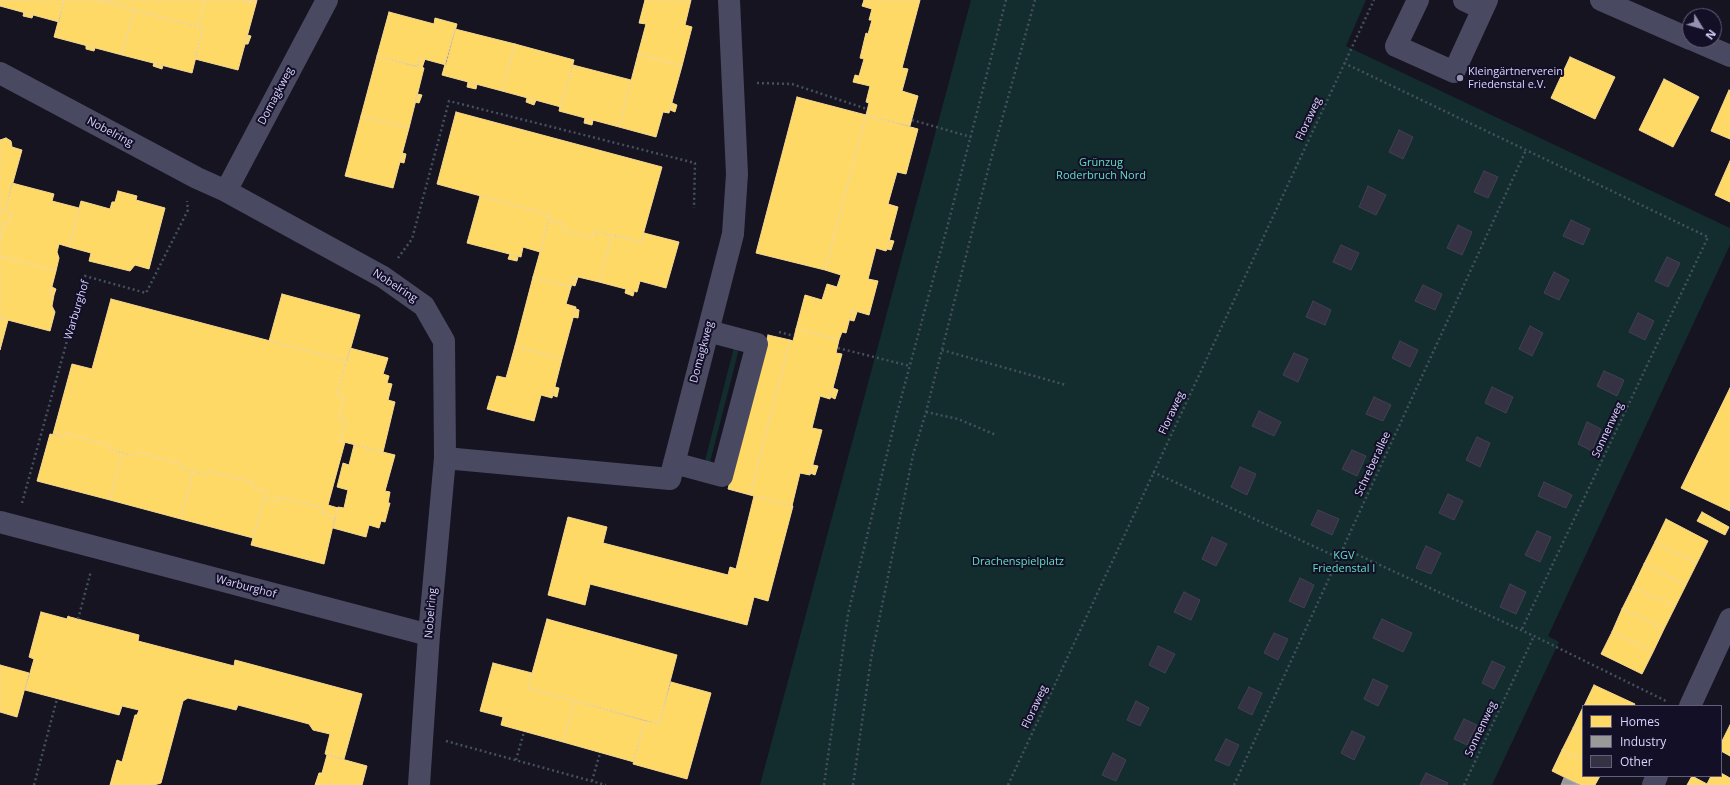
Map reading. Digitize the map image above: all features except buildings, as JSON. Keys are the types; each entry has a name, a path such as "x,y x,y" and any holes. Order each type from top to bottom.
{"street":[{"name":"Domagkweg","path":"226,191 327,0"},
{"name":"Domagkweg","path":"445,458 670,479 733,234 737,174 729,0"},
{"path":"1418,0 1396,46 1454,72 1485,4 1464,0"},
{"path":"1601,0 1682,35"},
{"path":"1712,48 1730,56"},
{"name":"Nobelring","path":"0,73 197,178 226,191 383,277 424,306 444,341 445,458 429,635 419,785"},
{"path":"674,463 722,476 757,344 708,331"},
{"name":"Warburghof","path":"8,524 429,635"},
{"path":"1679,704 1730,619"}],"path":[{"path":"824,785 848,614 910,366 1006,0"},
{"path":"853,785 871,659 913,455 926,412 988,170 1035,0"},
{"name":"Floraweg","path":"1008,785 1374,0"},
{"path":"1344,63 1526,150"},
{"path":"733,82 792,84 867,109"},
{"path":"383,277 412,239 449,101 696,163 694,208"},
{"path":"912,120 971,137"},
{"name":"Sonnenweg","path":"1521,631 1708,237 1526,150"},
{"name":"Schreberallee","path":"1234,785 1526,150"},
{"name":"Warburghof","path":"8,524 85,276 146,293 188,210 187,197 197,178"},
{"path":"838,348 910,366"},
{"path":"942,350 1066,385"},
{"path":"926,412 958,419 996,435"},
{"path":"1154,472 1339,558"},
{"path":"78,619 97,548"},
{"path":"1343,548 1679,704"},
{"name":"Sonnenweg","path":"1464,785 1534,636"},
{"path":"34,785 57,699"},
{"path":"516,760 524,732"},
{"path":"422,735 606,785"},
{"path":"592,781 600,753"}],"green space":[{"path":"971,0 1366,0 1346,46 1730,228 1730,245 1548,636 1559,642 1492,785 760,785"},
{"path":"734,347 739,349 710,462 705,461"}],"place":[{"name":"Kleingärtnerverein Friedenstal e.V.","path":"1460,78"}],"park label":[{"name":"Grünzug Roderbruch Nord","path":"1101,169"},
{"name":"Drachenspielplatz","path":"1018,562"},
{"name":"KGV Friedenstal I","path":"1344,562"}]}
